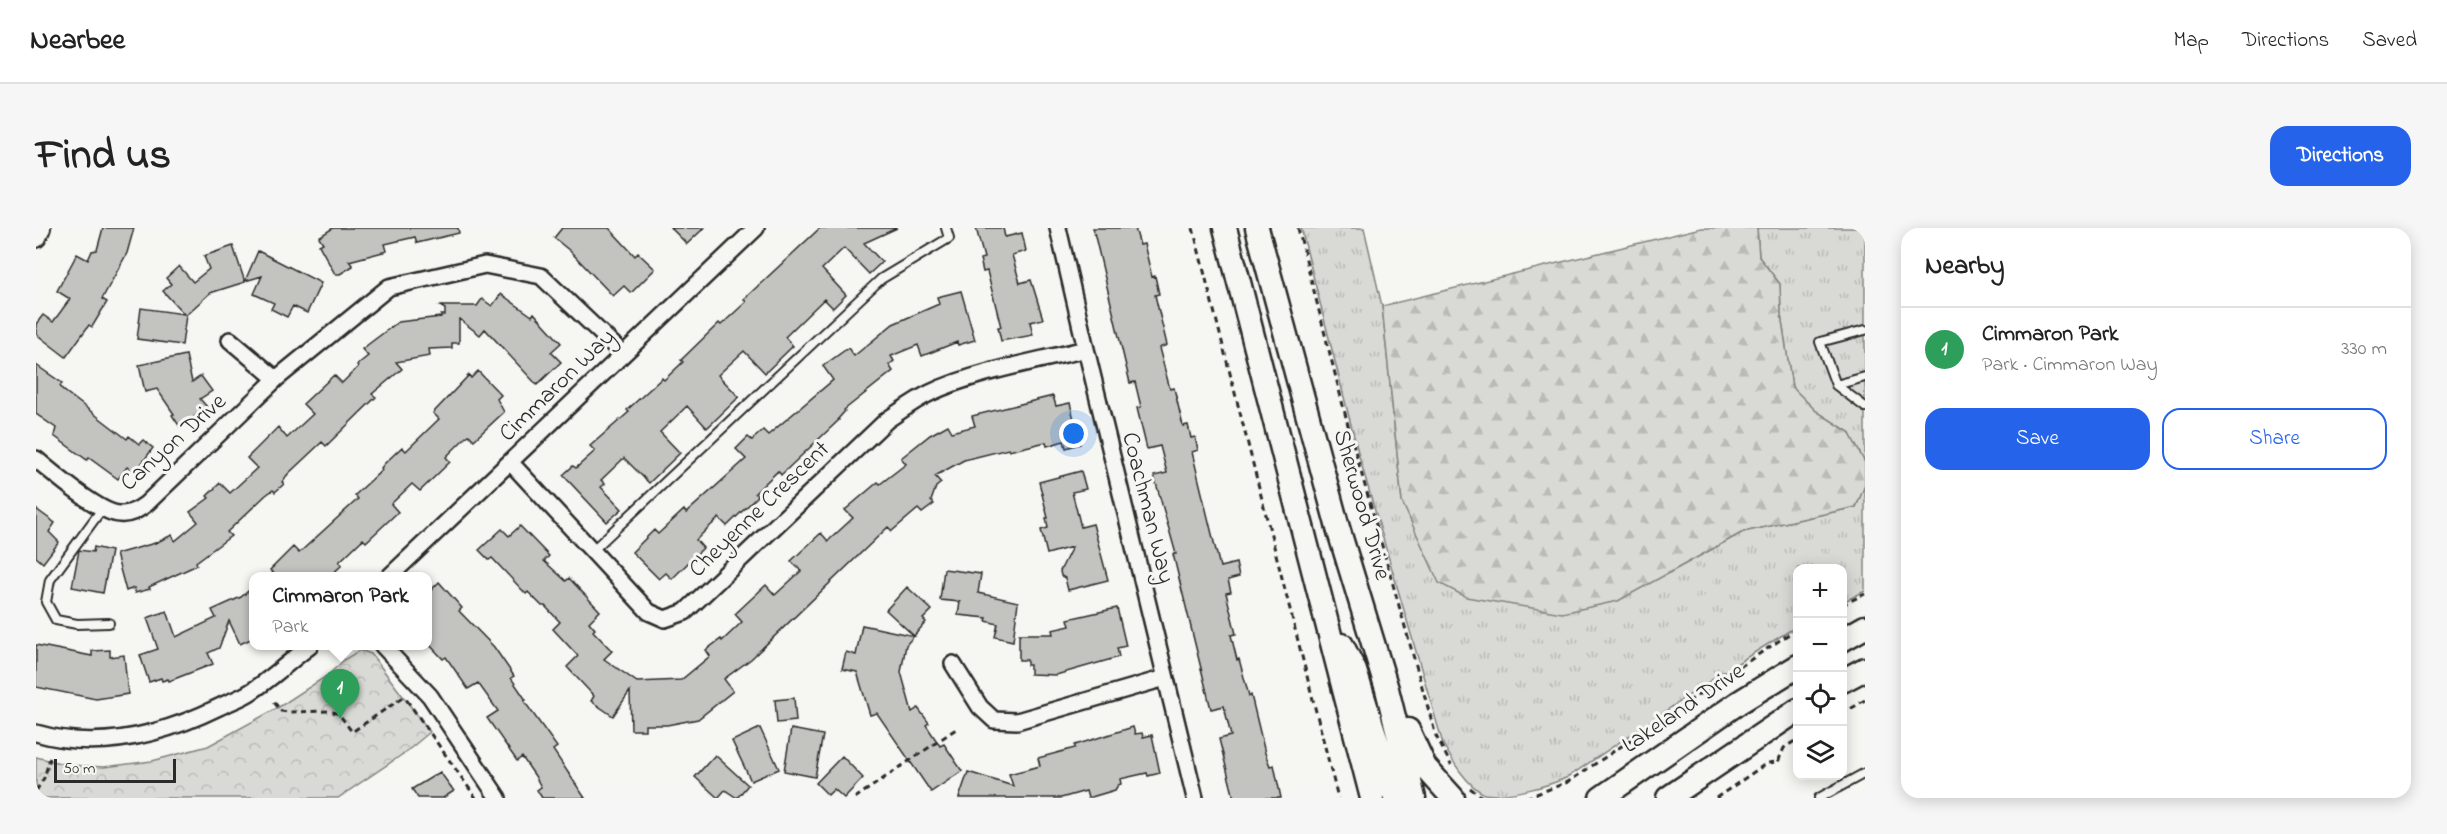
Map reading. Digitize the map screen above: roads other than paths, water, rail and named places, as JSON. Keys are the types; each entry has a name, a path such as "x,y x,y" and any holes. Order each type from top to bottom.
{"main road":[{"path":"1225,228 1372,797"},
{"name":"Sherwood Drive","path":"1257,228 1338,528 1387,689 1414,798"},
{"path":"1322,606 1355,671 1395,798"},
{"path":"1847,637 1865,627"},
{"name":"Lakeland Drive","path":"1601,798 1625,791 1695,733 1793,669"},
{"path":"1847,678 1865,669"},
{"path":"1387,689 1425,767 1461,792"},
{"path":"1668,798 1793,713"},
{"path":"1594,798 1625,791"}],"street":[{"path":"36,237 40,228"},
{"name":"Cimmaron Way","path":"394,572 756,228"},
{"name":"Coachman Way","path":"1058,228 1195,798"},
{"name":"Canyon Drive","path":"36,459 102,509 119,514 135,512 276,379 388,287 485,265 541,276 623,354"},
{"path":"230,340 276,379"},
{"name":"Cheyenne Crescent","path":"511,463 649,612 665,618 685,612 887,420 930,393 1086,349"},
{"path":"36,732 56,739 137,738 188,723 251,692 304,650"},
{"path":"388,650 430,696 498,798"},
{"path":"952,664 980,707 994,720 1017,721 1165,678"}],"lane":[{"path":"593,550 881,279 949,238 946,228"},
{"path":"1865,330 1820,342 1836,385 1865,407"},
{"path":"1836,385 1865,377"},
{"path":"102,509 50,580 46,602 57,620 77,624 109,622"},
{"path":"1820,798 1865,773"}],"place":[{"name":"Cimmaron Park","path":"340,719"}]}
